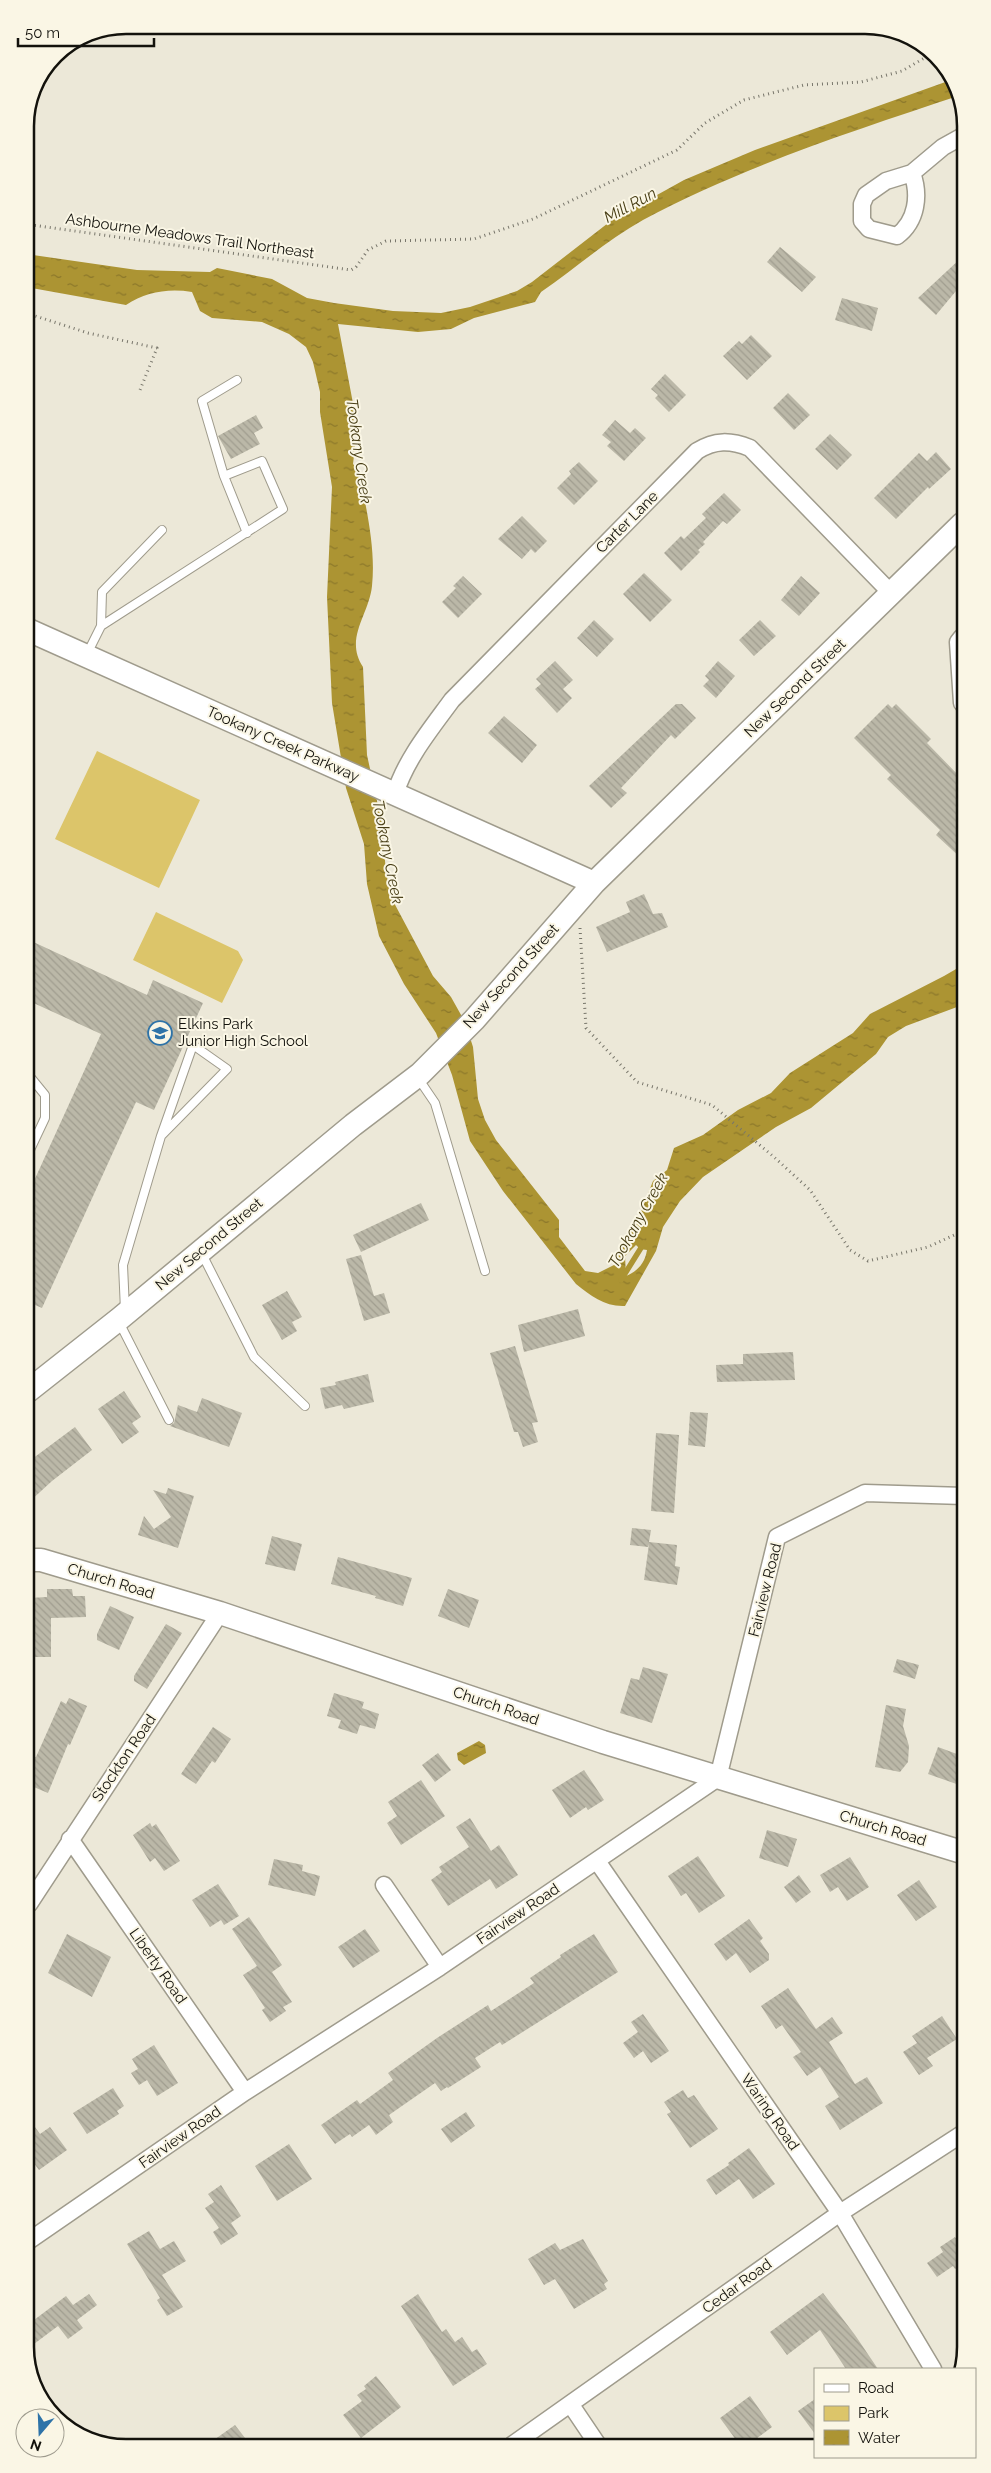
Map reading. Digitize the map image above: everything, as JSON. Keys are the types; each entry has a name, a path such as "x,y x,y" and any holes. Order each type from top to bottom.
{"street":[{"path":"912,173 943,148 957,139"},
{"name":"Carter Lane","path":"389,792 401,776 420,743 452,700 697,451 716,442 728,442 750,448 892,594"},
{"name":"New Second Street","path":"34,1386 122,1317 353,1125 418,1076 474,1020 594,883 957,529"},
{"name":"Tookany Creek Parkway","path":"34,632 594,883"},
{"name":"Fairview Road","path":"34,2237 245,2092 440,1967 718,1778 777,1537 865,1493 957,1496"},
{"name":"Church Road","path":"34,1560 41,1560 220,1613 603,1742 957,1851"},
{"name":"Stockton Road","path":"34,1896 220,1613"},
{"name":"Liberty Road","path":"70,1839 245,2092"},
{"name":"Waring Road","path":"597,1861 840,2213 932,2368"},
{"path":"384,1885 440,1967"},
{"name":"Cedar Road","path":"521,2439 571,2406 840,2213 957,2138"},
{"path":"571,2406 594,2439"}],"lane":[{"path":"237,380 202,401 224,476 247,533"},
{"path":"101,626 283,509 262,461 224,476"},
{"path":"86,655 101,626 102,592 162,530"},
{"path":"161,1136 227,1069 194,1045 161,1136 123,1265 122,1317 170,1420"},
{"path":"418,1076 435,1103 485,1271"},
{"path":"34,1082 45,1095 45,1118 34,1141"},
{"path":"201,1252 254,1357 305,1406"}],"path":[{"name":"Ashbourne Meadows Trail Northeast","path":"34,225 351,270 356,267 368,250 386,241 474,239 533,218 677,150 705,122 744,100 804,85 861,82 902,71 926,57"},
{"path":"34,316 88,334 157,348 140,390"},
{"path":"569,911 581,929 586,1028 638,1082 712,1105 810,1190 850,1250 868,1260 928,1247 957,1234"}],"green space":[{"path":"97,751 200,800 159,888 55,839"},
{"path":"156,912 238,951 243,960 222,1003 133,960"}],"water":[{"path":"946,82 952,96 952,98 760,166 681,201 643,220 617,236 541,292 535,302 474,318 451,329 418,332 338,324 355,414 350,435 355,447 353,464 359,471 373,557 370,597 359,626 356,646 363,667 367,755 382,824 386,873 392,899 433,976 451,997 465,1022 473,1047 478,1099 485,1120 496,1140 559,1220 559,1237 585,1271 598,1273 616,1264 624,1236 635,1227 653,1181 667,1170 674,1148 703,1135 738,1110 771,1093 790,1073 853,1033 870,1014 957,968 957,1007 906,1026 888,1037 876,1054 811,1108 776,1127 703,1177 680,1201 663,1227 656,1251 625,1306 618,1306 599,1300 576,1284 503,1191 470,1141 452,1075 436,1033 404,984 379,936 367,884 364,844 346,788 332,703 327,597 332,487 320,412 320,392 313,362 306,347 289,334 262,322 212,318 200,311 192,292 158,292 141,297 126,305 34,288 34,255 137,270 210,272 217,268 272,279 307,298 393,311 441,313 470,307 517,291 532,282 612,220 684,180 755,150","holes":["636,1245 640,1249 647,1250 643,1263 634,1272 626,1276 625,1256"]},
{"path":"479,1741 485,1745 486,1753 464,1765 458,1760 457,1753"}],"building":[{"path":"780,247 816,277 802,292 767,262"},
{"path":"957,262 957,290 936,315 918,298"},
{"path":"842,298 878,308 872,331 835,320"},
{"path":"751,335 772,356 747,380 723,356 739,341 742,344"},
{"path":"665,374 686,395 669,412 655,398 658,395 651,389"},
{"path":"788,393 810,415 794,430 773,408"},
{"path":"256,415 263,428 254,433 260,444 231,459 218,436"},
{"path":"615,420 630,433 635,428 646,438 624,461 607,446 611,442 602,435"},
{"path":"830,434 852,455 837,470 815,449"},
{"path":"936,452 951,469 929,489 928,487 896,519 874,498 919,453 927,461"},
{"path":"579,462 598,481 574,505 557,488 571,474 569,471"},
{"path":"724,493 741,510 727,524 723,521 703,542 705,544 698,550 700,552 681,571 664,553 681,536 684,539 706,518 702,514"},
{"path":"522,516 547,541 535,553 531,549 522,559 498,539"},
{"path":"644,573 672,600 650,622 623,594"},
{"path":"463,576 482,594 458,618 442,602 456,588 453,586"},
{"path":"801,576 820,593 799,616 781,600"},
{"path":"594,620 614,639 597,657 577,638"},
{"path":"760,620 776,636 754,656 739,640"},
{"path":"555,661 573,680 563,689 572,698 557,713 535,689 541,684 536,679"},
{"path":"718,661 735,676 716,698 703,686 709,680 705,676"},
{"path":"676,704 682,704 696,718 675,739 671,735 621,788 627,793 611,808 589,786"},
{"path":"888,704 892,708 896,704 931,739 927,743 957,774 957,854 936,835 940,830 887,779 891,775 854,738"},
{"path":"504,716 537,745 522,763 488,733"},
{"path":"644,894 653,914 662,913 668,927 607,952 596,927 630,912 626,902"},
{"path":"34,942 147,995 153,980 203,1003 154,1110 136,1102 42,1308 34,1305 34,1181 101,1034 34,1003"},
{"path":"421,1203 429,1220 361,1252 353,1235"},
{"path":"361,1255 374,1296 384,1293 390,1313 364,1321 346,1259"},
{"path":"287,1291 302,1317 292,1322 297,1331 282,1340 262,1305"},
{"path":"578,1309 585,1336 524,1352 518,1325"},
{"path":"515,1346 538,1422 532,1423 538,1442 523,1447 518,1432 514,1432 490,1353"},
{"path":"793,1352 795,1380 717,1382 716,1365 743,1364 743,1354"},
{"path":"368,1374 374,1402 344,1409 342,1405 325,1409 320,1388 336,1385 335,1382"},
{"path":"124,1391 141,1417 132,1423 139,1432 122,1444 98,1409"},
{"path":"202,1398 242,1413 229,1447 170,1426 174,1423 178,1405 197,1412"},
{"path":"690,1412 708,1413 705,1447 688,1445"},
{"path":"75,1427 92,1450 34,1498 34,1458"},
{"path":"656,1433 679,1435 674,1513 651,1511"},
{"path":"168,1488 194,1496 178,1548 138,1535 144,1516 154,1529 171,1517 153,1490 166,1494"},
{"path":"632,1528 651,1530 649,1542 677,1545 675,1566 680,1567 677,1585 644,1580 649,1544 648,1547 630,1545"},
{"path":"272,1536 302,1544 295,1571 265,1564"},
{"path":"338,1557 412,1578 403,1606 375,1598 376,1596 331,1584"},
{"path":"47,1589 72,1589 73,1596 85,1596 86,1617 51,1618 51,1657 34,1657 34,1598 47,1597"},
{"path":"448,1589 479,1600 469,1628 438,1616"},
{"path":"110,1606 134,1617 119,1650 97,1640 97,1634"},
{"path":"166,1624 182,1633 147,1689 134,1681 134,1676"},
{"path":"897,1659 919,1665 915,1679 893,1672"},
{"path":"643,1667 668,1674 652,1723 620,1713 631,1678 639,1680"},
{"path":"334,1693 364,1702 362,1708 379,1714 375,1729 360,1725 357,1734 338,1728 341,1720 327,1716"},
{"path":"69,1698 87,1706 70,1745 68,1744 48,1793 34,1787 34,1756 36,1757 61,1701 66,1704"},
{"path":"886,1705 906,1709 903,1726 909,1746 908,1762 900,1772 875,1767"},
{"path":"213,1727 231,1739 215,1763 212,1761 196,1784 181,1774"},
{"path":"938,1747 957,1754 957,1784 928,1774"},
{"path":"438,1753 451,1770 435,1782 422,1765"},
{"path":"584,1770 604,1800 588,1810 586,1807 570,1818 552,1790"},
{"path":"421,1780 445,1816 401,1845 387,1823 397,1816 388,1802"},
{"path":"470,1818 491,1851 499,1845 518,1875 496,1889 490,1879 448,1906 431,1880 442,1872 439,1867 469,1847 456,1827"},
{"path":"150,1823 152,1827 156,1824 180,1861 164,1871 155,1858 150,1862 133,1835"},
{"path":"767,1830 797,1839 788,1867 759,1858"},
{"path":"698,1856 725,1896 699,1913 686,1893 681,1896 668,1876"},
{"path":"850,1857 869,1887 847,1901 838,1887 830,1892 820,1875"},
{"path":"274,1859 303,1865 302,1871 320,1876 315,1896 268,1885"},
{"path":"799,1875 811,1892 796,1903 784,1887"},
{"path":"919,1880 937,1907 916,1921 897,1895"},
{"path":"218,1884 239,1916 224,1925 221,1920 210,1927 192,1900"},
{"path":"249,1917 282,1965 272,1972 292,2002 283,2007 286,2011 270,2022 262,2010 265,2008 243,1975 257,1966 232,1929"},
{"path":"749,1919 763,1938 760,1941 769,1954 769,1960 750,1973 736,1953 726,1961 714,1944"},
{"path":"365,1929 380,1951 353,1968 338,1947"},
{"path":"67,1934 111,1957 92,1997 48,1973"},
{"path":"594,1934 618,1972 502,2045 500,2042 475,2058 481,2067 448,2088 441,2091 435,2083 389,2115 393,2122 376,2135 369,2125 352,2137 350,2134 335,2144 321,2125 357,2100 360,2104 393,2080 388,2073 437,2038 488,2005 491,2011 534,1983 530,1978 561,1957 560,1955"},
{"path":"788,1988 816,2029 832,2017 843,2033 829,2042 855,2084 867,2077 883,2103 840,2130 825,2106 839,2097 820,2067 807,2076 793,2057 801,2052 782,2025 776,2029 761,2006"},
{"path":"643,2014 669,2051 651,2063 643,2051 634,2058 623,2043 638,2032 631,2022"},
{"path":"942,2016 957,2039 927,2058 933,2066 919,2075 903,2052 917,2043 912,2036"},
{"path":"154,2045 178,2083 157,2096 147,2080 139,2085 131,2073 138,2069 132,2059"},
{"path":"113,2088 124,2106 117,2111 119,2114 87,2134 73,2113"},
{"path":"683,2090 688,2098 694,2095 718,2129 690,2148 667,2114 671,2112 664,2102"},
{"path":"466,2112 475,2126 451,2143 441,2129"},
{"path":"34,2126 40,2134 50,2127 67,2150 39,2170 34,2163"},
{"path":"289,2144 312,2179 277,2201 255,2166"},
{"path":"749,2148 775,2184 753,2199 739,2179 716,2195 706,2180 729,2165 728,2163"},
{"path":"221,2185 241,2216 231,2223 238,2234 221,2245 213,2232 219,2228 205,2208 214,2202 208,2194"},
{"path":"149,2231 160,2249 174,2241 186,2261 162,2275 183,2307 167,2316 157,2300 160,2298 127,2244"},
{"path":"955,2237 957,2240 957,2268 955,2269 953,2266 937,2277 927,2263 943,2252 940,2247"},
{"path":"583,2239 608,2281 604,2284 607,2289 574,2309 555,2279 544,2285 528,2259 555,2243 560,2250"},
{"path":"823,2293 877,2368 845,2368 820,2330 787,2355 770,2332"},
{"path":"89,2294 97,2305 77,2320 83,2328 68,2339 58,2326 34,2344 34,2320 66,2296 73,2305"},
{"path":"418,2294 442,2332 446,2329 455,2342 462,2337 472,2352 477,2349 487,2364 453,2386 401,2306"},
{"path":"376,2376 401,2407 361,2438 343,2415 362,2401 357,2395 366,2389 364,2386"},
{"path":"750,2396 772,2427 756,2439 735,2439 720,2418"},
{"path":"814,2400 814,2433 798,2411"},
{"path":"235,2425 246,2439 215,2439"}],"waterway":[{"name":"Tookany Creek","path":"621,1280 644,1243"}],"place":[{"name":"Elkins Park Junior High School","path":"160,1033"}],"water label":[{"name":"Mill Run","path":"630,205"}]}
